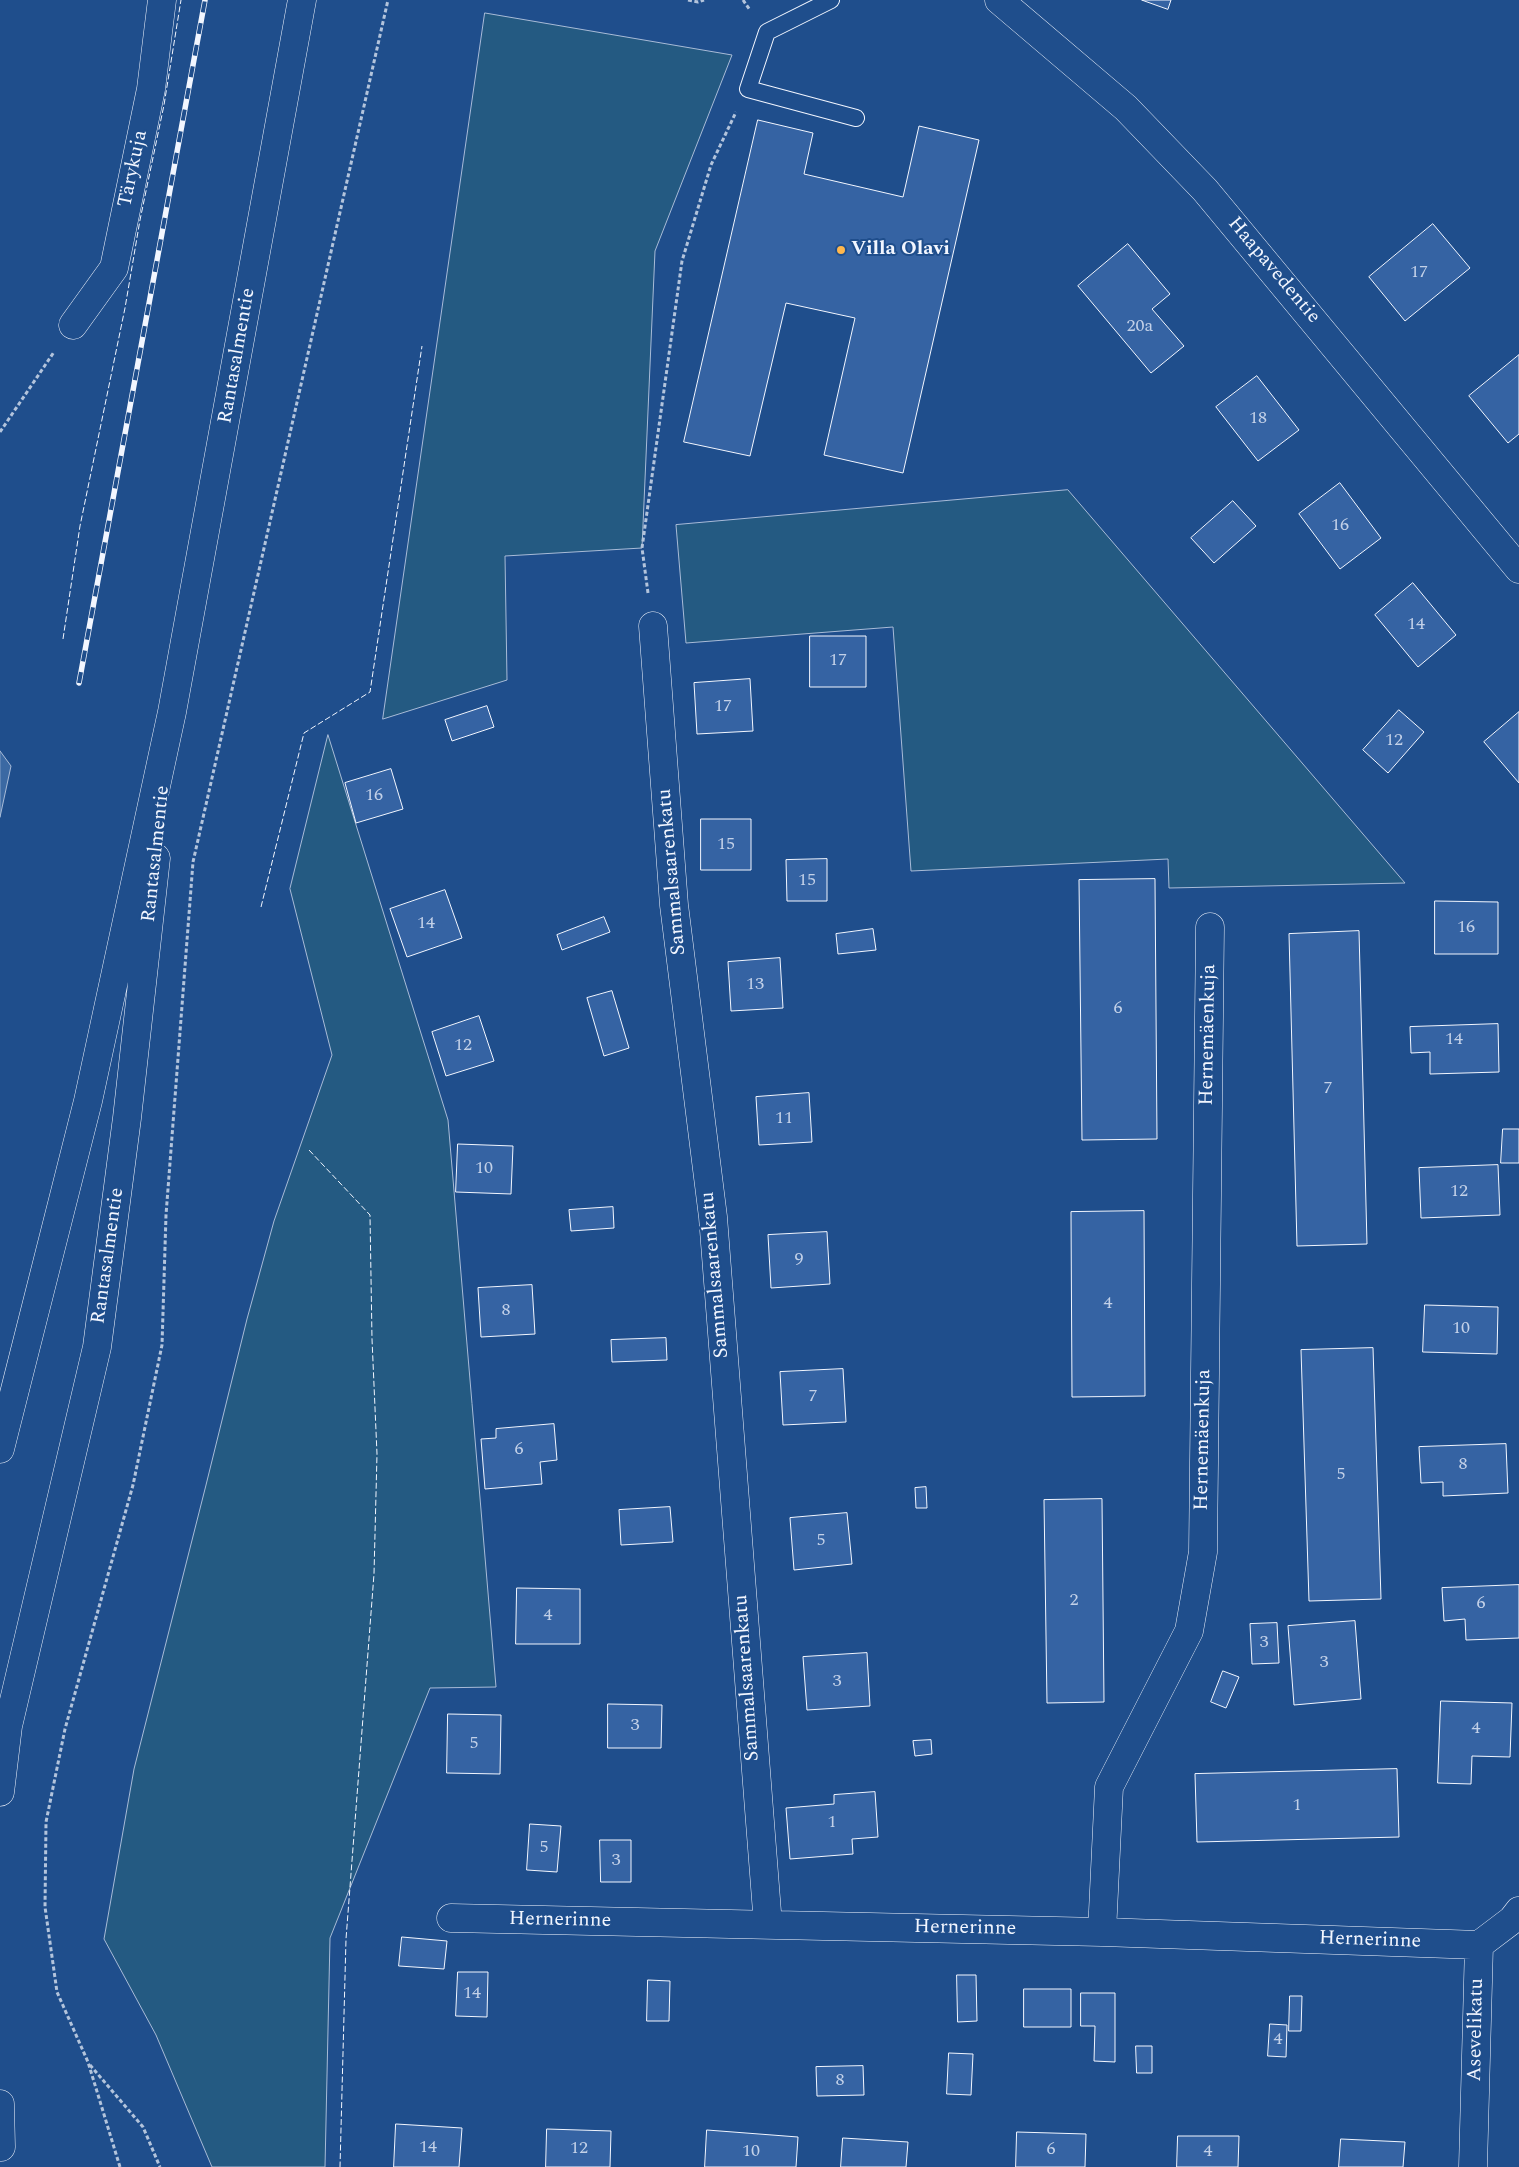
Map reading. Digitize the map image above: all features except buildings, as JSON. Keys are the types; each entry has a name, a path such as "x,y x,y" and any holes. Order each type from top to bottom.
{"main road":[{"name":"Tärykuja","path":"73,325 114,268 151,89 162,0"},
{"name":"Rantasalmentie","path":"0,1449 88,1101 172,712 302,0"},
{"name":"Haapavedentie","path":"999,0 1126,108 1205,190 1519,569"},
{"name":"Sammalsaarenkatu","path":"653,626 674,905 712,1217 768,1924"},
{"name":"Rantasalmentie","path":"0,1792 8,1726 97,1347 127,1118 172,712"},
{"name":"Hernemäenkuja","path":"1102,1932 1109,1787 1189,1631 1203,1552 1210,927"},
{"path":"1479,1945 1512,1920 1519,1911"},
{"name":"Hernerinne","path":"451,1918 1102,1932 1479,1945"},
{"name":"Asevelikatu","path":"1473,2167 1479,1945"},
{"path":"0,2104 4,2153"}],"lane":[{"path":"831,0 767,32 748,89 856,118"}],"path":[{"path":"120,2167 88,2062 56,1992 45,1907 46,1822 65,1729 133,1485 162,1345 166,1215 193,862 388,0"},
{"path":"688,0 698,2 704,0"},
{"path":"653,626 642,548 682,261 711,165 748,89"},
{"path":"0,432 73,325"},
{"path":"88,2062 143,2127 160,2167"}],"shaded area":[{"path":"485,13 732,55 655,251 642,548 505,556 507,680 383,719"},
{"path":"1068,490 1405,883 1169,888 1168,859 911,871 893,627 686,643 676,525"},
{"path":"328,735 448,1120 496,1687 430,1688 330,1938 325,2167 212,2167 156,2035 104,1939 134,1769 247,1319 274,1221 332,1055 290,889"},
{"path":"0,751 11,766 0,817"}],"railway":[{"path":"79,683 205,0"}],"fence":[{"path":"63,639 80,526 164,105 181,0"},
{"path":"261,907 304,733 370,692 422,346"},
{"path":"309,1150 370,1215 372,1339 377,1454 374,1574 346,1939 340,2167"}],"place":[{"name":"Villa Olavi","path":"841,250"}]}
